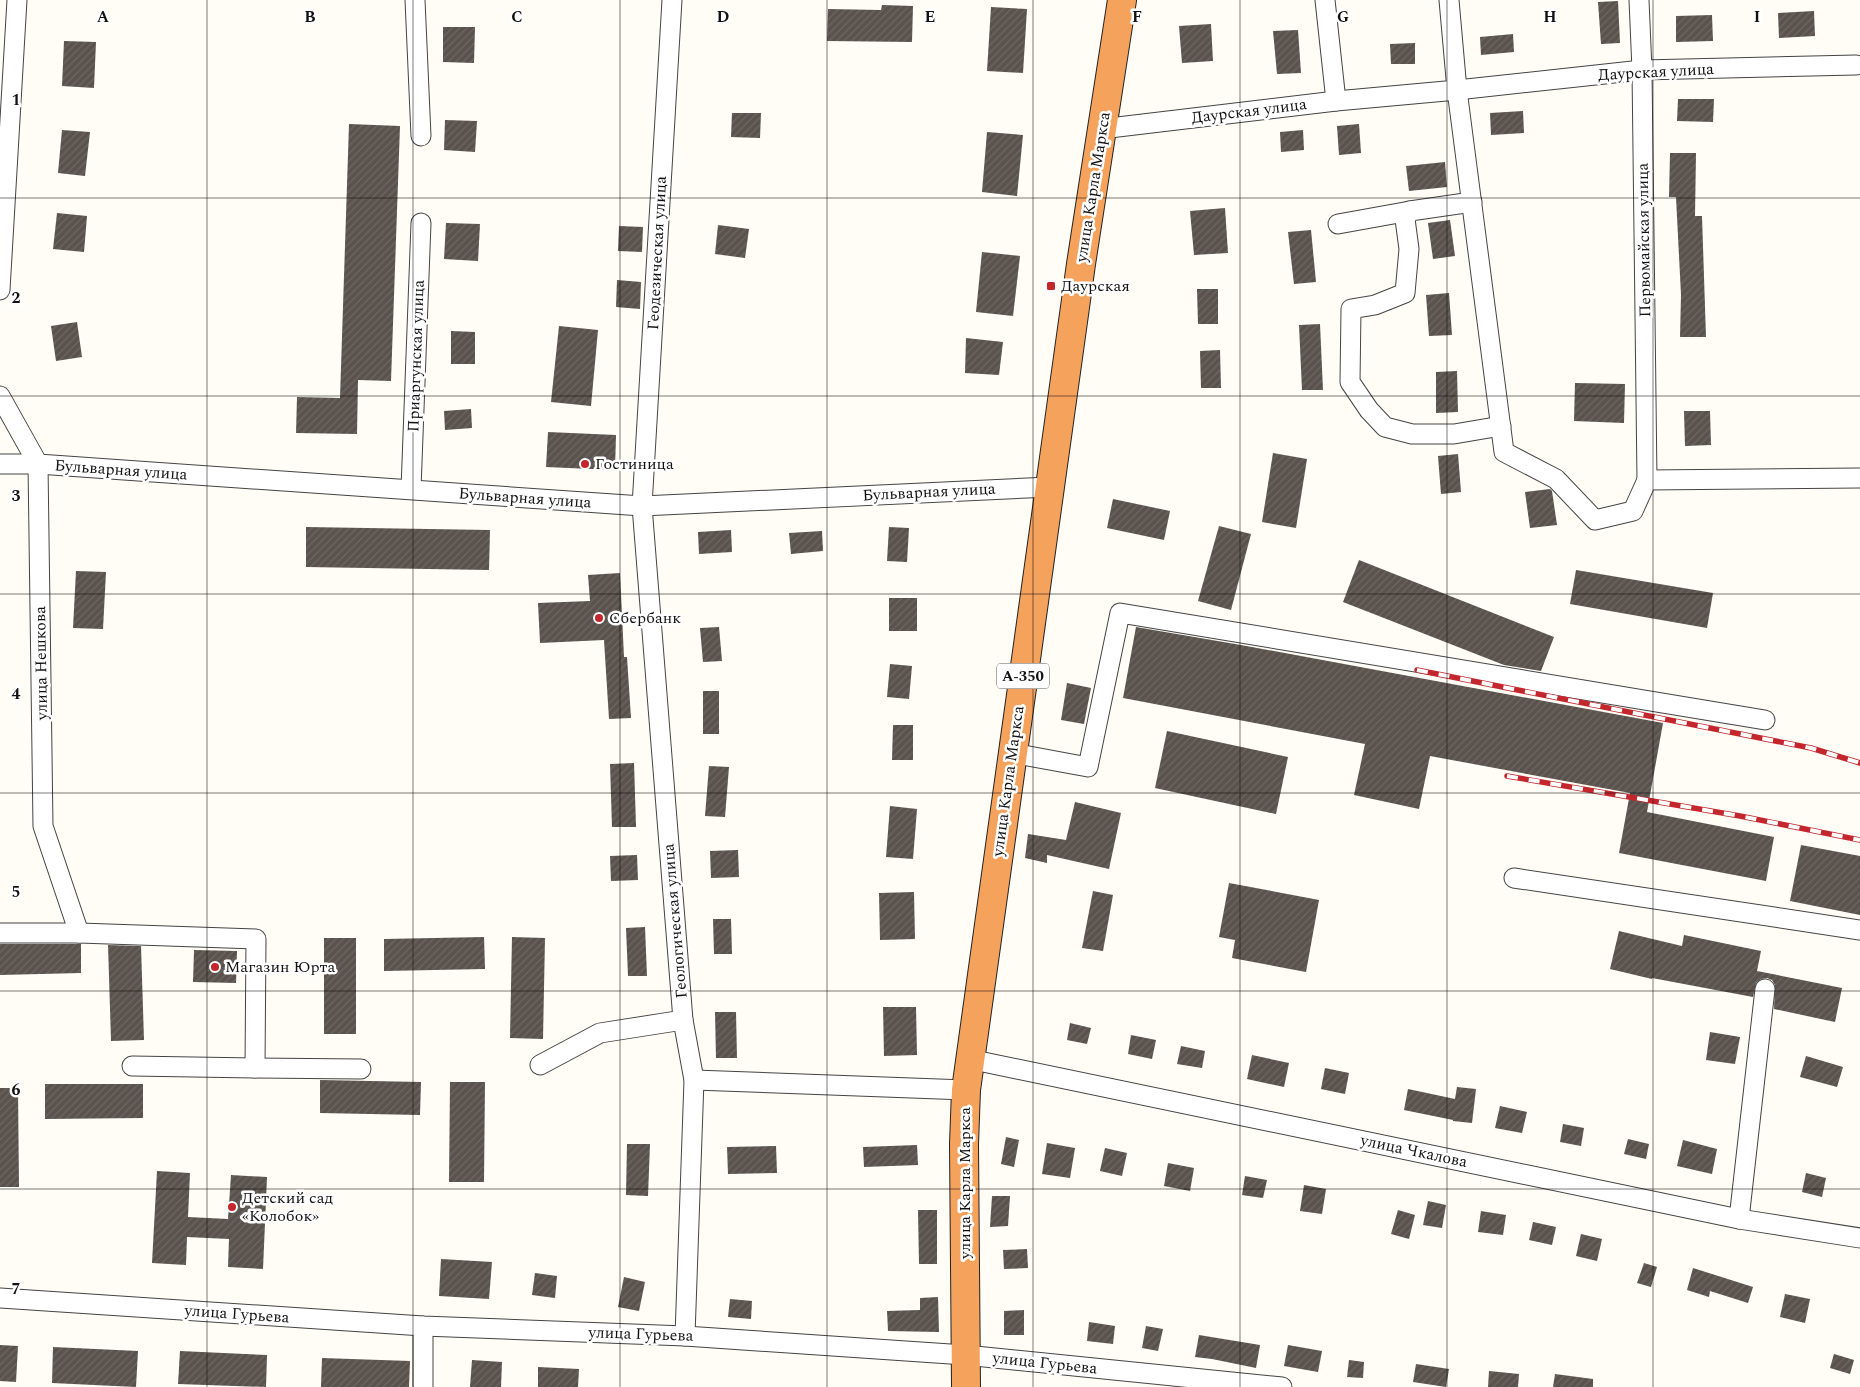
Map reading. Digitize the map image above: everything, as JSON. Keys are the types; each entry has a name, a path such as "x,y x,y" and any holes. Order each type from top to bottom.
{"highway":[{"name":"улица Карла Маркса","path":"966,1387 964,1144 966,1090 1101,129 1122,0"}],"street":[{"path":"0,290 17,0"},
{"path":"415,0 421,136"},
{"name":"Геодезическая улица","path":"642,506 672,0"},
{"path":"1325,0 1336,101"},
{"path":"1449,0 1457,90 1504,452 1556,479 1595,520 1633,511 1647,480 1860,478"},
{"name":"Первомайская улица","path":"1639,0 1642,70 1647,480"},
{"name":"Даурская улица","path":"1101,129 1336,101 1642,70 1856,65"},
{"path":"1338,224 1410,210 1472,202"},
{"path":"1410,210 1406,219 1409,249 1404,293 1375,305 1351,308 1350,382 1369,410 1386,426 1412,434 1454,434 1501,426"},
{"name":"Приаргунская улица","path":"411,489 420,223"},
{"name":"улица Нешкова","path":"0,396 38,464 43,826 79,933"},
{"name":"Бульварная улица","path":"0,464 38,464 642,506 1050,486"},
{"name":"Геологическая улица","path":"642,506 683,1020 694,1080 685,1336"},
{"path":"1012,752 1088,767 1120,613 1765,720"},
{"path":"1514,878 1860,930"},
{"path":"0,933 79,933 256,938 255,1068"},
{"path":"1739,1219 1765,990"},
{"path":"540,1065 600,1033 683,1020"},
{"name":"улица Чкалова","path":"970,1059 1739,1219 1860,1238"},
{"path":"132,1066 361,1069"},
{"path":"694,1080 966,1090"},
{"name":"улица Гурьева","path":"0,1298 423,1326 685,1336 965,1355 1282,1387"},
{"path":"423,1326 424,1387"}],"building":[{"path":"1618,1 1620,43 1601,44 1598,2"},
{"path":"882,5 913,6 912,42 827,41 828,9 881,10"},
{"path":"991,7 1027,9 1023,73 987,71"},
{"path":"1814,11 1815,36 1779,38 1778,13"},
{"path":"1712,15 1713,41 1676,42 1676,16"},
{"path":"1211,24 1213,61 1182,63 1179,26"},
{"path":"443,27 475,27 474,63 443,62"},
{"path":"1298,30 1301,73 1277,74 1273,31"},
{"path":"1513,34 1514,52 1481,55 1480,37"},
{"path":"64,41 96,42 94,88 62,86"},
{"path":"1415,43 1415,64 1391,64 1390,44"},
{"path":"1678,99 1714,99 1713,122 1677,121"},
{"path":"1523,111 1524,133 1491,135 1490,113"},
{"path":"732,113 761,113 760,138 731,137"},
{"path":"445,120 477,121 475,152 444,150"},
{"path":"349,124 400,126 391,381 358,380 357,434 296,433 297,397 340,398"},
{"path":"1359,124 1361,153 1339,155 1337,126"},
{"path":"62,130 90,132 85,176 58,173"},
{"path":"1303,130 1304,150 1281,152 1280,132"},
{"path":"987,132 1023,135 1017,196 982,192"},
{"path":"1670,153 1696,153 1695,216 1702,216 1706,337 1680,337 1681,295 1676,197 1669,197"},
{"path":"1445,162 1447,187 1409,191 1406,166"},
{"path":"1225,208 1228,253 1194,255 1190,211"},
{"path":"57,213 87,216 84,252 53,249"},
{"path":"1450,220 1455,256 1433,259 1428,223"},
{"path":"446,223 480,224 478,261 444,259"},
{"path":"718,225 749,229 745,258 715,254"},
{"path":"619,226 643,227 642,252 618,251"},
{"path":"1311,230 1316,282 1294,284 1288,232"},
{"path":"982,252 1020,256 1013,316 976,312"},
{"path":"617,280 641,282 640,309 616,307"},
{"path":"1197,289 1218,289 1218,324 1198,324"},
{"path":"1449,293 1452,335 1429,336 1426,295"},
{"path":"77,322 82,357 56,361 51,326"},
{"path":"1320,324 1323,390 1302,390 1299,325"},
{"path":"559,326 598,330 591,406 551,402"},
{"path":"451,331 475,332 475,364 451,364"},
{"path":"966,338 1003,342 999,375 965,373"},
{"path":"1220,350 1221,388 1201,388 1200,351"},
{"path":"1457,371 1458,412 1436,413 1436,372"},
{"path":"1575,383 1625,384 1624,423 1574,421"},
{"path":"471,409 472,428 445,430 444,411"},
{"path":"1684,411 1710,411 1711,445 1685,446"},
{"path":"548,432 616,435 615,470 546,467"},
{"path":"1273,453 1307,459 1296,528 1262,522"},
{"path":"1458,454 1461,492 1441,494 1438,456"},
{"path":"1550,489 1552,491 1557,525 1530,528 1525,492"},
{"path":"1113,499 1170,511 1164,540 1107,528"},
{"path":"1219,526 1251,534 1231,610 1198,601"},
{"path":"306,527 490,530 489,570 306,567"},
{"path":"889,527 909,528 907,562 887,561"},
{"path":"731,530 732,552 699,554 698,532"},
{"path":"822,531 823,551 791,554 789,533"},
{"path":"1359,560 1554,637 1541,671 1504,665 1343,602"},
{"path":"1576,570 1713,593 1707,628 1570,604"},
{"path":"76,571 106,572 103,629 73,628"},
{"path":"620,573 624,657 627,657 631,718 609,719 604,640 540,643 538,603 590,601 588,575"},
{"path":"889,598 917,598 917,631 889,631"},
{"path":"719,627 722,661 703,662 700,628"},
{"path":"1136,627 1663,723 1647,812 1774,837 1766,881 1619,853 1630,793 1430,756 1419,809 1354,795 1365,744 1123,698"},
{"path":"890,664 912,666 909,699 887,697"},
{"path":"1067,683 1091,688 1084,724 1061,720"},
{"path":"703,691 719,691 719,734 703,734"},
{"path":"893,725 913,725 913,760 892,760"},
{"path":"1167,731 1288,757 1276,814 1155,788"},
{"path":"634,763 636,827 612,827 610,764"},
{"path":"709,766 729,767 725,817 705,816"},
{"path":"1075,802 1121,813 1109,869 1047,855 1047,863 1025,858 1028,834 1066,840"},
{"path":"890,806 917,809 913,859 886,857"},
{"path":"1801,845 1860,856 1860,915 1790,901"},
{"path":"738,850 739,877 711,878 710,851"},
{"path":"637,855 638,880 611,881 610,856"},
{"path":"1229,883 1319,900 1306,972 1232,958 1235,940 1219,937"},
{"path":"1093,891 1113,895 1103,951 1082,948"},
{"path":"914,892 915,939 880,940 879,893"},
{"path":"713,919 731,919 732,954 714,954"},
{"path":"645,927 647,976 628,976 626,928"},
{"path":"1619,931 1682,946 1684,935 1761,951 1757,971 1842,988 1835,1022 1774,1009 1775,985 1772,980 1767,978 1761,979 1756,983 1753,997 1652,979 1610,969"},
{"path":"484,937 485,969 384,971 384,939"},
{"path":"512,937 545,938 543,1039 510,1038"},
{"path":"324,938 356,938 356,1034 324,1034"},
{"path":"0,944 81,944 81,973 0,975"},
{"path":"108,945 141,946 144,1040 111,1041"},
{"name":"Магазин Юрта","path":"194,950 237,951 236,983 193,982"},
{"path":"883,1007 916,1007 917,1055 884,1056"},
{"path":"715,1012 736,1012 737,1058 716,1058"},
{"path":"1070,1023 1091,1028 1087,1044 1067,1040"},
{"path":"1710,1032 1740,1037 1735,1064 1706,1060"},
{"path":"1131,1035 1156,1040 1152,1059 1128,1054"},
{"path":"1181,1046 1205,1051 1202,1068 1177,1064"},
{"path":"1252,1055 1289,1063 1284,1087 1247,1079"},
{"path":"1806,1056 1843,1067 1837,1087 1800,1077"},
{"path":"1325,1068 1349,1073 1345,1094 1321,1089"},
{"path":"320,1080 421,1082 420,1115 320,1113"},
{"path":"450,1082 485,1082 484,1182 449,1182"},
{"path":"45,1084 143,1084 143,1118 45,1119"},
{"path":"1457,1087 1476,1089 1472,1123 1453,1121 1404,1110 1408,1089 1455,1099"},
{"path":"0,1088 18,1088 19,1187 0,1187"},
{"path":"1500,1106 1527,1112 1522,1133 1495,1128"},
{"path":"1563,1124 1584,1128 1581,1146 1560,1142"},
{"path":"1006,1137 1019,1140 1014,1167 1001,1164"},
{"path":"1628,1139 1649,1144 1646,1159 1624,1154"},
{"path":"1683,1140 1717,1149 1712,1174 1677,1166"},
{"path":"1047,1143 1075,1148 1070,1178 1042,1174"},
{"path":"627,1144 650,1144 648,1196 626,1195"},
{"path":"917,1145 918,1165 864,1167 863,1147"},
{"path":"776,1146 777,1173 728,1174 727,1147"},
{"path":"1105,1148 1127,1153 1122,1176 1100,1171"},
{"path":"1168,1163 1194,1168 1190,1191 1164,1186"},
{"path":"157,1171 190,1173 188,1217 228,1219 231,1175 267,1177 263,1269 228,1267 229,1239 187,1237 186,1265 152,1263"},
{"path":"1806,1173 1826,1178 1822,1197 1802,1192"},
{"path":"1245,1176 1267,1180 1263,1198 1242,1195"},
{"path":"1304,1185 1326,1189 1322,1214 1300,1211"},
{"path":"992,1196 1010,1196 1008,1226 990,1227"},
{"path":"1428,1201 1446,1205 1442,1228 1423,1225"},
{"path":"918,1210 937,1210 937,1264 919,1264"},
{"path":"1398,1210 1415,1215 1409,1239 1391,1234"},
{"path":"1481,1211 1506,1215 1503,1235 1478,1232"},
{"path":"1533,1222 1556,1227 1552,1245 1529,1240"},
{"path":"1581,1234 1602,1239 1597,1261 1576,1256"},
{"path":"1027,1249 1028,1268 1004,1269 1003,1250"},
{"path":"441,1259 492,1262 489,1299 439,1296"},
{"path":"1644,1263 1657,1267 1651,1287 1637,1283"},
{"path":"1693,1268 1753,1287 1748,1303 1710,1291 1709,1297 1687,1290"},
{"path":"535,1273 557,1276 555,1298 532,1295"},
{"path":"624,1277 645,1282 639,1311 618,1307"},
{"path":"1785,1294 1810,1299 1805,1323 1780,1317"},
{"path":"938,1297 939,1332 888,1331 887,1311 920,1310 920,1298"},
{"path":"730,1299 752,1301 751,1319 728,1317"},
{"path":"1024,1310 1024,1335 1004,1335 1004,1311"},
{"path":"1089,1322 1115,1326 1113,1344 1087,1341"},
{"path":"1146,1326 1163,1329 1158,1351 1142,1348"},
{"path":"1199,1335 1260,1345 1256,1368 1195,1357"},
{"path":"0,1345 18,1346 16,1382 0,1381"},
{"path":"1288,1345 1322,1351 1318,1372 1284,1366"},
{"path":"53,1347 138,1351 136,1387 52,1383"},
{"path":"180,1351 267,1355 266,1387 178,1384"},
{"path":"1834,1354 1854,1360 1850,1374 1830,1368"},
{"path":"322,1358 410,1361 409,1387 321,1387"},
{"path":"472,1360 502,1362 501,1387 470,1387"},
{"path":"1349,1360 1364,1362 1363,1378 1347,1377"},
{"path":"1416,1364 1449,1369 1446,1387 1413,1382"},
{"path":"538,1367 579,1369 578,1387 538,1387"},
{"path":"1489,1371 1519,1374 1518,1387 1488,1387"},
{"path":"1555,1374 1593,1379 1593,1387 1553,1387"}],"railway":[{"path":"1417,670 1811,748 1860,763"},
{"path":"1507,776 1740,816 1860,840"}],"place":[{"name":"Даурская","path":"1051,286"},
{"name":"Гостиница","path":"585,464"},
{"name":"Сбербанк","path":"599,618"},
{"name":"Магазин Юрта","path":"215,967"},
{"name":"Детский сад «Колобок»","path":"232,1207"}]}
